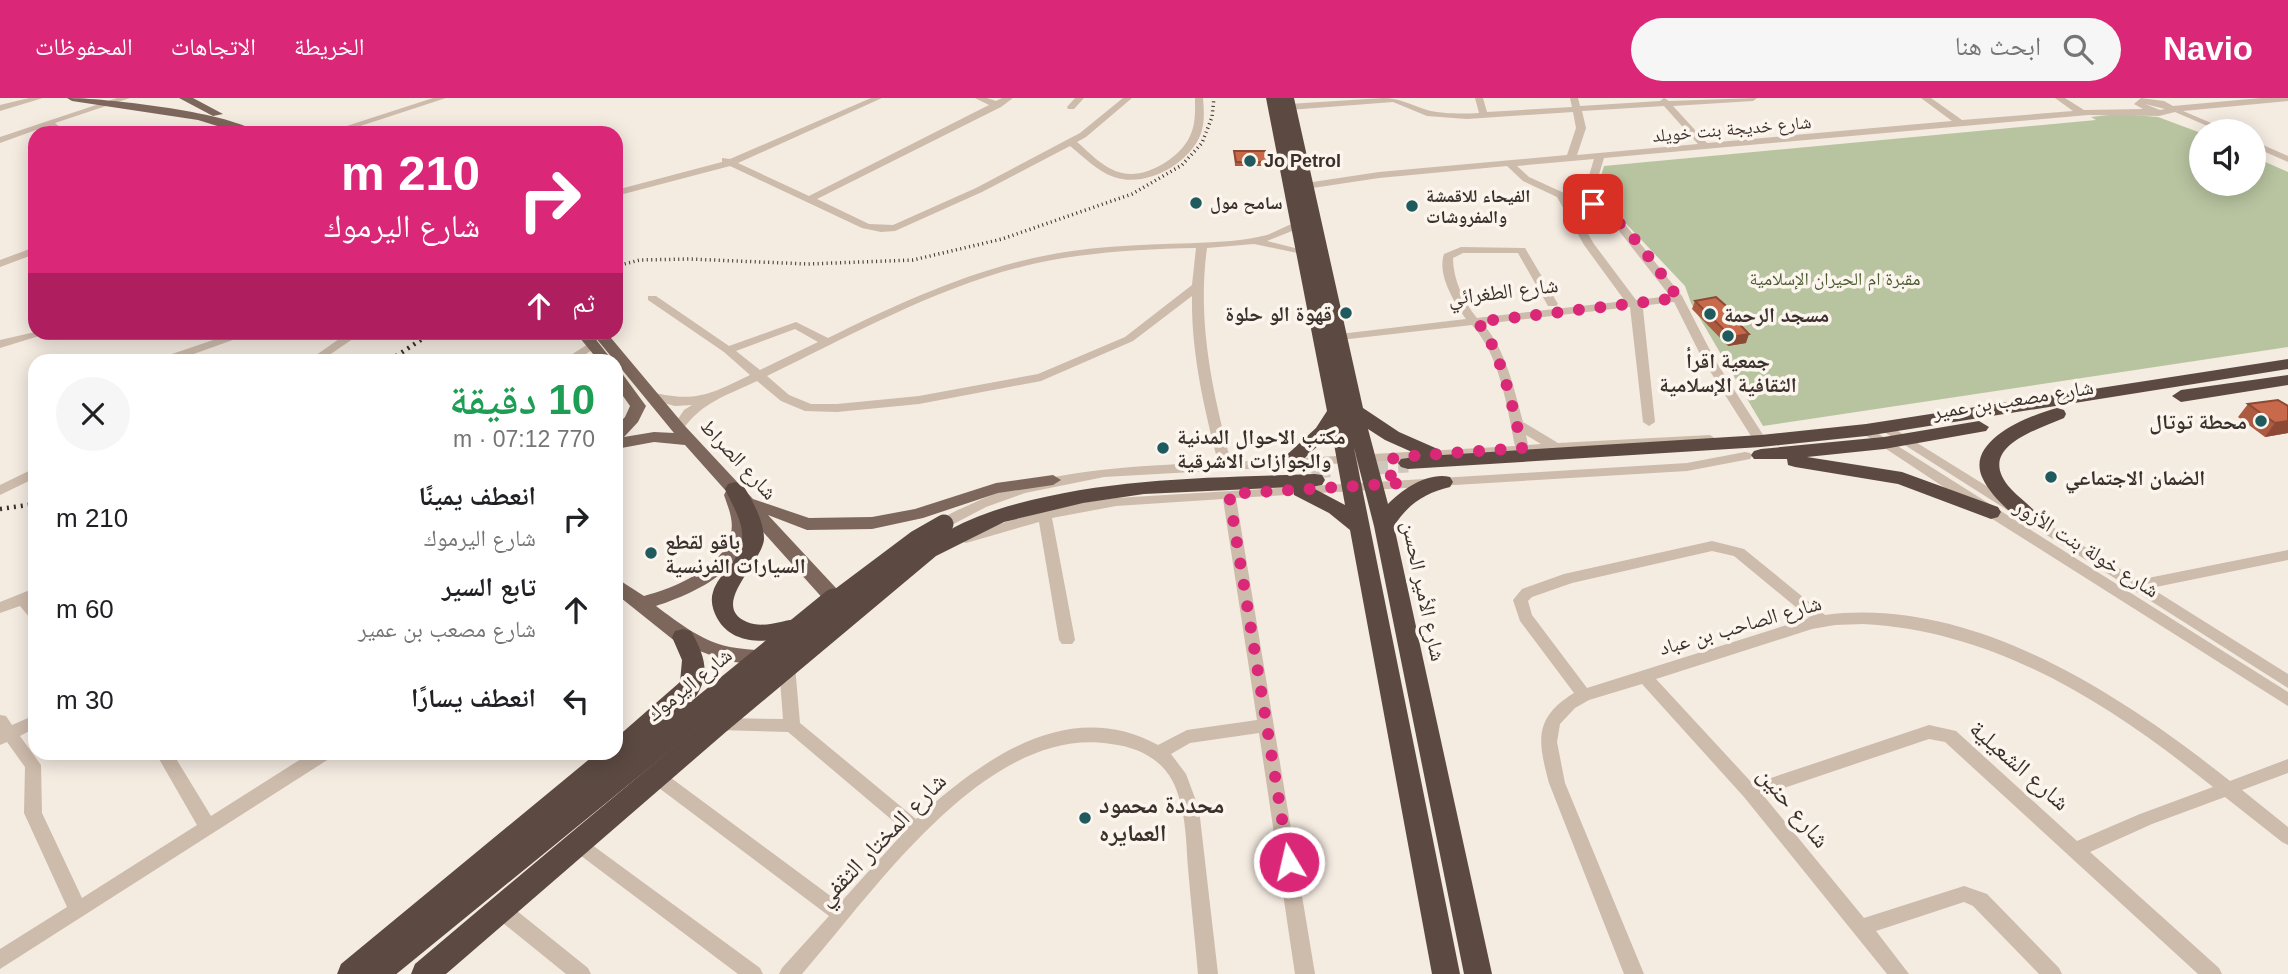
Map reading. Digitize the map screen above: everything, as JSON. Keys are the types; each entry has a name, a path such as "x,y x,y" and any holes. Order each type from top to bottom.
{"highway":[{"name":"شارع الأمير الحسن","path":"1273,98 1303,253 1357,460 1478,974"},
{"name":"شارع الأمير الحسن","path":"1288,103 1339,332 1345,411"},
{"name":"شارع مصعب بن عمير","path":"1884,435 2288,365"},
{"name":"شارع مصعب بن عمير","path":"1404,470 1753,449 2057,414 2288,380"},
{"path":"1289,462 1345,411 1433,454"},
{"path":"2032,521 2000,489 1991,475 1988,463 1991,452 2010,435 2057,414"},
{"path":"1753,449 1902,478 1990,512"},
{"path":"1314,478 1336,509 1372,527 1408,496 1424,486 1443,482"},
{"name":"شارع اليرموك","path":"380,971 868,574 944,524 1012,496 1094,483 1314,478"},
{"name":"شارع اليرموك","path":"425,974 718,724 928,551 998,517 1083,496 1144,487 1314,478"},
{"path":"736,490 752,526 753,542 744,563 725,587 721,601 727,618 743,630 769,633 805,625"},
{"name":"شارع الأمير الحسن","path":"1372,527 1446,974"},
{"path":"623,746 691,688 696,674 692,654 683,637"},
{"path":"351,974 607,760"}],"main road":[{"path":"72,98 182,114 226,126"},
{"path":"184,98 248,126"},
{"path":"182,114 198,111 200,107"},
{"name":"شارع الصراط","path":"596,340 610,354"},
{"name":"شارع الصراط","path":"623,368 850,615"},
{"path":"623,385 638,406 632,419 623,428"},
{"path":"623,442 661,435 692,442"},
{"path":"736,490 783,517 807,524 872,523 917,514 996,488 1053,480"},
{"path":"642,603 663,598 685,588 732,551 738,541 740,526 736,490"},
{"path":"623,589 683,637 726,654 790,664"}],"street":[{"path":"0,108 39,98"},
{"path":"37,126 126,98"},
{"path":"352,126 442,98"},
{"path":"623,189 727,161 878,98"},
{"path":"979,98 998,105"},
{"path":"808,200 1009,98"},
{"path":"1071,107 1080,98"},
{"path":"727,161 873,228 895,228 979,190 1071,142 1094,128 1128,98"},
{"path":"1071,142 1113,174 1129,178 1142,176 1161,168 1189,145 1198,125 1199,98"},
{"path":"1479,98 1484,116"},
{"path":"1571,159 1581,128 1574,98"},
{"path":"1288,103 1391,99 1427,113 1484,116 1664,101 1753,98"},
{"path":"1925,98 1961,124"},
{"path":"2059,98 2085,112"},
{"name":"شارع خديجة بنت خويلد","path":"1305,179 1599,157 2085,112 2158,109 2225,98"},
{"path":"2158,109 2288,98"},
{"path":"1664,101 1705,146"},
{"name":"شارع خديجة بنت خويلد","path":"2085,112 2138,102 2158,109"},
{"path":"2158,109 2189,124"},
{"path":"2173,109 2197,119"},
{"path":"48,122 53,126"},
{"path":"0,140 28,130"},
{"path":"2266,149 2288,159"},
{"path":"1599,157 1598,169 1589,190 1675,295 1753,449"},
{"path":"2266,159 2288,169"},
{"path":"1510,164 1526,179 1607,211"},
{"path":"1553,190 1563,197 1589,245 1629,300 1640,322 1649,422"},
{"path":"678,428 688,413 708,399 933,293 1019,264 1090,251 1250,241 1284,232 1297,225"},
{"path":"1250,241 1303,253"},
{"path":"1202,244 1196,287 1210,403 1225,466"},
{"path":"1522,448 1518,425 1494,349 1483,328 1473,318 1447,266 1448,256 1461,250 1521,250 1552,304"},
{"path":"0,264 28,253"},
{"path":"652,298 727,350 757,377 797,404 822,408 919,400 1011,384 1065,368 1129,339 1196,287"},
{"name":"شارع الطغرائي","path":"1339,332 1675,295"},
{"name":"شارع الطغرائي","path":"1473,318 1552,304 1629,300"},
{"path":"727,350 792,326 802,327 827,342"},
{"path":"0,344 28,337"},
{"path":"211,340 212,346"},
{"path":"186,354 228,340"},
{"path":"324,354 346,340"},
{"path":"576,354 594,340"},
{"path":"651,396 684,402 708,399"},
{"path":"1518,425 1554,446"},
{"name":"شارع خولة بنت الأزور","path":"1884,435 1990,512 2288,699"},
{"name":"شارع خولة بنت الأزور","path":"1884,435 2032,521 2288,682"},
{"name":"شارع مصعب بن عمير","path":"1363,485 1404,470 1433,454 1701,439 1753,449"},
{"name":"شارع مصعب بن عمير","path":"1357,460 1443,482 1686,467 1753,449"},
{"name":"شارع اليرموك","path":"928,551 1045,516 1116,502 1229,494 1314,478 1357,460"},
{"name":"شارع اليرموك","path":"1012,496 1053,480 1104,473 1289,462 1314,478 1363,485"},
{"path":"0,491 28,476"},
{"path":"1229,494 1305,974"},
{"path":"1045,516 1067,640"},
{"path":"1584,695 1525,617 1520,600 1527,593 1569,578 1712,545 1739,552 1822,621"},
{"path":"2136,586 2288,555"},
{"path":"0,608 28,596"},
{"name":"شارع الصاحب بن عباد","path":"1634,974 1557,783 1550,757 1551,722 1562,707 1584,695 1822,621 1902,621 1956,632 2023,656 2105,697 2288,837"},
{"path":"790,664 792,726"},
{"name":"شارع حنين","path":"1645,677 1750,792 1899,974"},
{"path":"28,723 3,731 28,759"},
{"path":"718,724 792,726 917,831"},
{"path":"1209,974 1193,819 1181,780 1160,752 1187,737 1267,725"},
{"name":"شارع الشعيلية","path":"1750,792 1929,732 1941,732 1960,743 2212,974"},
{"name":"شارع المختار الثقفي","path":"793,973 917,831 942,805 985,771 1034,745 1055,738 1087,734 1131,740 1160,752"},
{"path":"29,760 33,765 33,813 78,910"},
{"path":"168,760 208,827"},
{"path":"0,960 313,760"},
{"path":"2077,849 2146,819 2288,766"},
{"path":"657,778 842,915"},
{"path":"578,844 754,974"},
{"path":"1862,927 1964,894 1971,895 1980,900 2052,974"},
{"path":"500,909 581,974"}],"green space":[{"name":"مقبرة ام الحيران الإسلامية","path":"2119,114 2158,117 2189,129 2189,196 2266,196 2266,162 2288,172 2288,347 1763,426 1691,303 1685,286 1596,192 1604,166 2096,120 2091,117"}],"building":[{"name":"Jo Petrol","path":"1234,151 1265,151 1266,162 1236,162"},
{"path":"1716,297 1732,311 1727,311 1749,334 1731,337 1695,301"},
{"path":"2278,400 2288,406 2288,421 2275,423 2248,404"}],"tunnel":[{"path":"1311,469 1408,463"}],"railway":[{"path":"623,264 640,260 689,259 808,264 913,260 1002,239 1132,194 1182,165 1202,143 1212,117 1214,98"},
{"path":"399,354 421,340"},
{"path":"0,509 28,505"}],"place":[{"name":"Jo Petrol","path":"1250,161"},
{"name":"سامح مول","path":"1196,203"},
{"name":"الفيحاء للاقمشة والمفروشات","path":"1412,206"},
{"name":"قهوة الو حلوة","path":"1346,313"},
{"name":"مسجد الرحمة","path":"1710,314"},
{"name":"جمعية اقرأ الثقافية الإسلامية","path":"1728,336"},
{"name":"محطة توتال","path":"2261,421"},
{"name":"مكتب الاحوال المدنية والجوازات الاشرقية","path":"1163,448"},
{"name":"الضمان الاجتماعي","path":"2051,477"},
{"name":"باقو لقطع السيارات الفرنسية","path":"651,553"},
{"name":"محددة محمود العمايره","path":"1085,818"}],"route":[{"path":"1289,862 1229,494 1403,483 1397,481 1386,469 1387,462 1396,457 1522,448 1518,425 1494,349 1477,322 1678,298 1620,225 1607,211 1593,204"}]}
